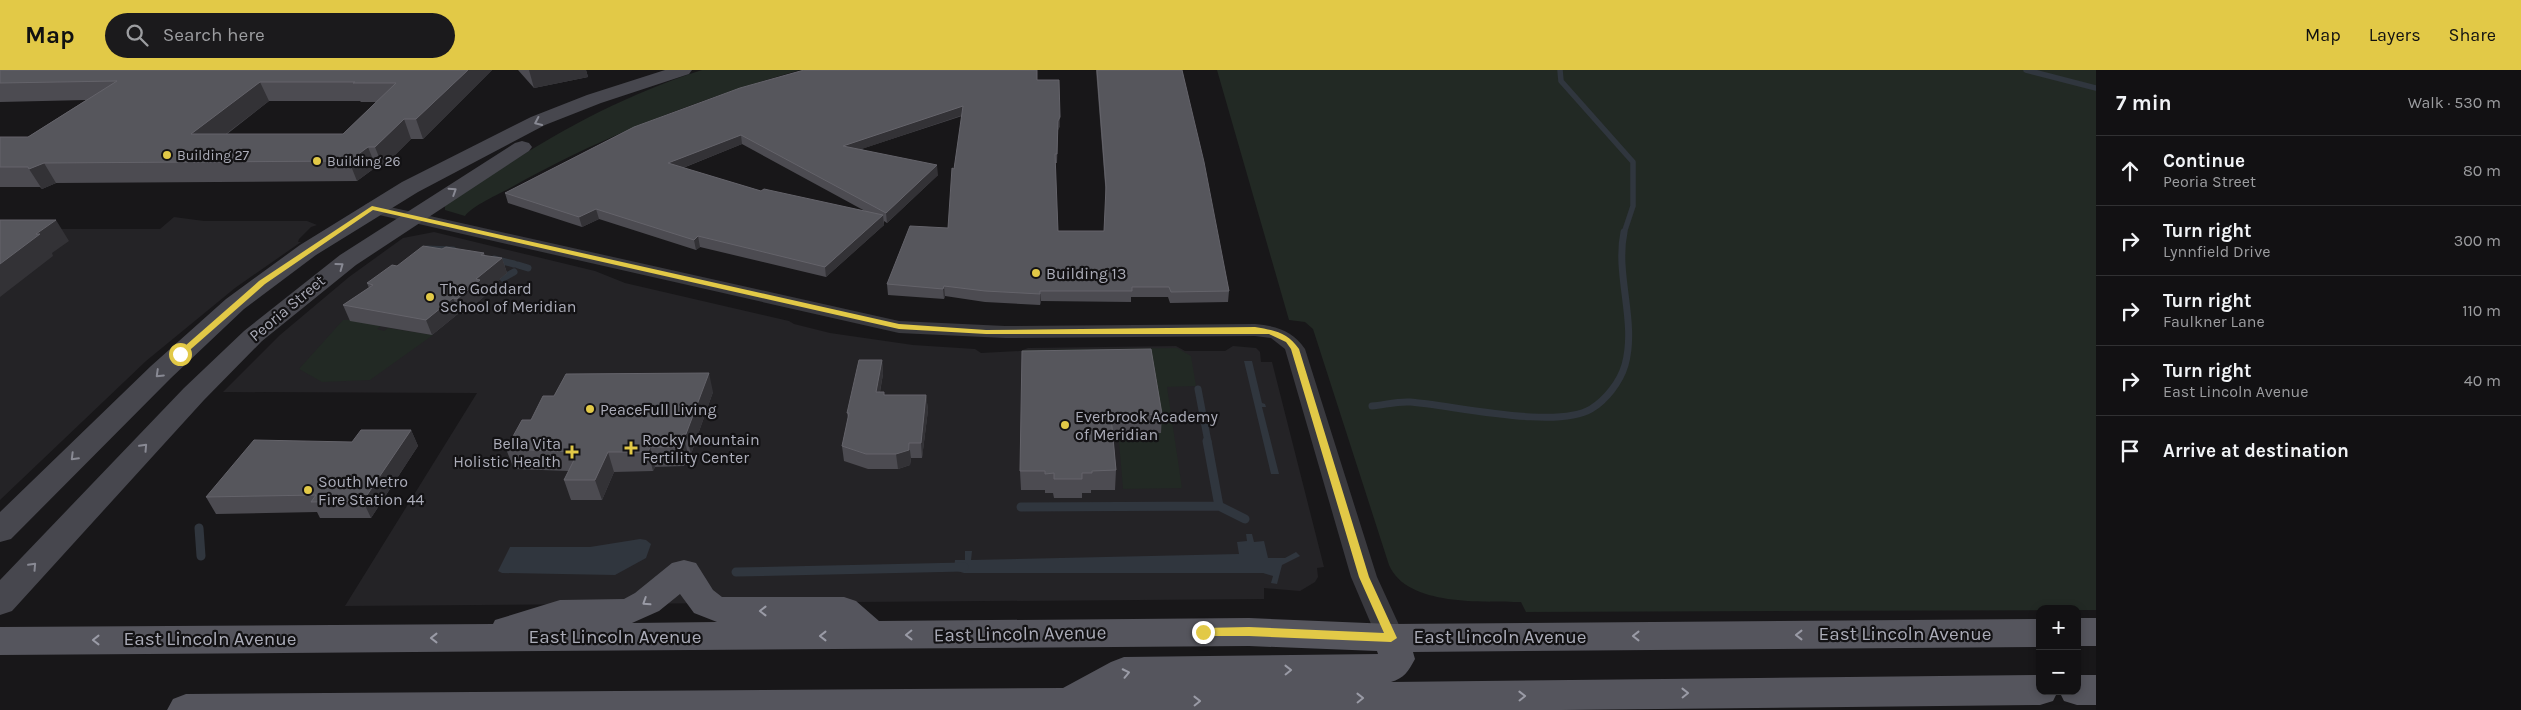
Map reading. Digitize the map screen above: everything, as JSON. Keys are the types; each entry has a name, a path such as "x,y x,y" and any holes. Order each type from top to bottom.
{"main road":[{"name":"Peoria Street","path":"0,531 108,423 262,282 372,208 458,161 538,121 594,98 683,70"},
{"name":"Peoria Street","path":"0,602 235,352 322,279 412,217 516,150 620,97 633,87"},
{"path":"482,638 560,613 616,612 634,609 647,602 684,572 702,601 713,608 729,611 844,610 872,636"},
{"name":"East Lincoln Avenue","path":"0,640 872,636 1249,632 1391,638 2036,633"},
{"path":"2081,632 2096,632"},
{"path":"1068,703 1124,672 1390,668 1397,659 1391,638"},
{"path":"186,710 1068,703 1729,692 2036,690"},
{"path":"2081,690 2096,690"}],"street":[{"path":"372,208 899,326 950,331 1005,332 1255,330 1282,336 1289,340 1295,349 1364,577 1391,638"}],"shaded area":[{"path":"702,70 800,70 688,106 616,135 545,169 473,208 465,216 445,210 445,205 508,164 569,128 632,97"},
{"path":"1217,70 2096,70 2096,610 2081,610 2081,605 2036,605 2036,610 1526,612 1521,602 1468,601 1429,595 1412,588 1398,579 1389,565 1313,329 1305,322 1289,320"},
{"path":"174,217 204,221 307,221 317,225 311,227 299,239 298,242 301,242 235,288 146,361 0,500 0,234 8,229 160,229"},
{"path":"434,232 595,271 625,283 789,321 830,333 913,345 975,349 981,353 1020,351 1028,348 1176,346 1185,351 1225,351 1233,346 1256,348 1260,352 1261,362 1272,362 1324,567 1317,568 1318,577 1315,582 1300,591 1264,588 1264,599 345,606 477,393 223,392 280,335 349,277 403,238"},
{"path":"343,320 381,326 377,329 384,331 388,328 433,335 370,380 322,382 299,369"},
{"path":"1177,348 1191,356 1196,386 1167,387 1182,488 1123,489 1116,407 1023,366 1023,350"},
{"path":"1244,361 1252,361 1262,403 1266,407 1262,407 1279,474 1271,474"},
{"path":"1246,534 1252,534 1254,542 1264,541 1268,558 1285,558 1296,552 1300,556 1282,565 1277,584 1271,583 1273,576 1263,573 964,573 954,570 955,560 965,560 965,551 972,551 971,560 1239,554 1237,542 1247,541"},
{"path":"640,539 646,540 651,544 646,558 615,575 502,573 498,571 510,547 590,547"}],"building":[{"path":"0,70 468,70 416,119 404,119 375,147 368,147 349,161 44,163 29,169 28,167 0,167 0,137 28,137 117,81 0,83","holes":["260,82 355,82 353,83 396,83 343,134 191,134"]},
{"path":"804,70 1037,70 1037,80 1059,80 1060,117 1058,121 1057,154 1055,154 1058,231 1104,231 1106,187 1097,70 1182,70 1204,162 1229,291 1171,292 1169,287 1132,287 1132,291 1040,291 1040,294 985,291 944,286 943,289 887,284 910,226 948,228 952,168 954,169 963,106 843,146 937,165 886,213 741,135 668,163 761,191 764,189 883,215 825,267 698,236 694,240 596,209 579,217 505,193 634,127 740,88"},
{"path":"0,220 56,220 0,264"},
{"name":"The Goddard School of Meridian","path":"423,246 442,249 446,247 502,258 476,279 480,280 457,299 453,298 426,320 343,305 373,285 367,283 392,265 397,266"},
{"name":"Everbrook Academy of Meridian","path":"1151,349 1162,414 1111,416 1116,470 1082,473 1082,479 1054,479 1054,473 1045,474 1045,471 1020,471 1022,351"},
{"path":"859,360 882,360 876,392 884,392 884,395 926,395 921,443 909,443 909,450 896,454 866,454 842,446"},
{"path":"709,373 686,434 683,434 679,447 650,447 648,452 608,452 595,480 564,480 578,452 506,449 522,420 531,420 543,396 554,396 566,374"},
{"name":"South Metro Fire Station 44","path":"361,430 411,430 363,501 311,502 316,495 206,497 254,440 352,442"}],"waterway":[{"path":"1560,70 1561,81 1633,162 1633,206 1624,233"},
{"path":"2026,70 2096,88"},
{"path":"1372,406 1410,402 1529,417 1554,417 1575,415 1597,405 1607,396 1620,378 1628,349 1628,315 1622,265 1624,232"},
{"path":"427,249 453,250"},
{"path":"494,259 514,264"},
{"path":"518,265 528,268"},
{"path":"503,278 514,272"},
{"path":"1198,389 1208,442"},
{"path":"1207,441 1219,506"},
{"path":"1021,507 1219,506"},
{"path":"1219,506 1245,519"},
{"path":"199,528 201,556"},
{"path":"736,572 964,567"}],"place":[{"name":"Building 27","path":"167,155"},
{"name":"Building 26","path":"317,161"},
{"name":"Building 13","path":"1036,273"},
{"name":"The Goddard School of Meridian","path":"430,297"},
{"name":"PeaceFull Living","path":"590,409"},
{"name":"Everbrook Academy of Meridian","path":"1065,425"},
{"name":"Rocky Mountain Fertility Center","path":"631,448"},
{"name":"Bella Vita Holistic Health","path":"572,452"},
{"name":"South Metro Fire Station 44","path":"308,490"}],"route":[{"path":"180,354 262,282 372,208 848,317 899,326 986,332 1264,330 1282,336 1293,344 1364,577 1391,638 1203,632"}]}
